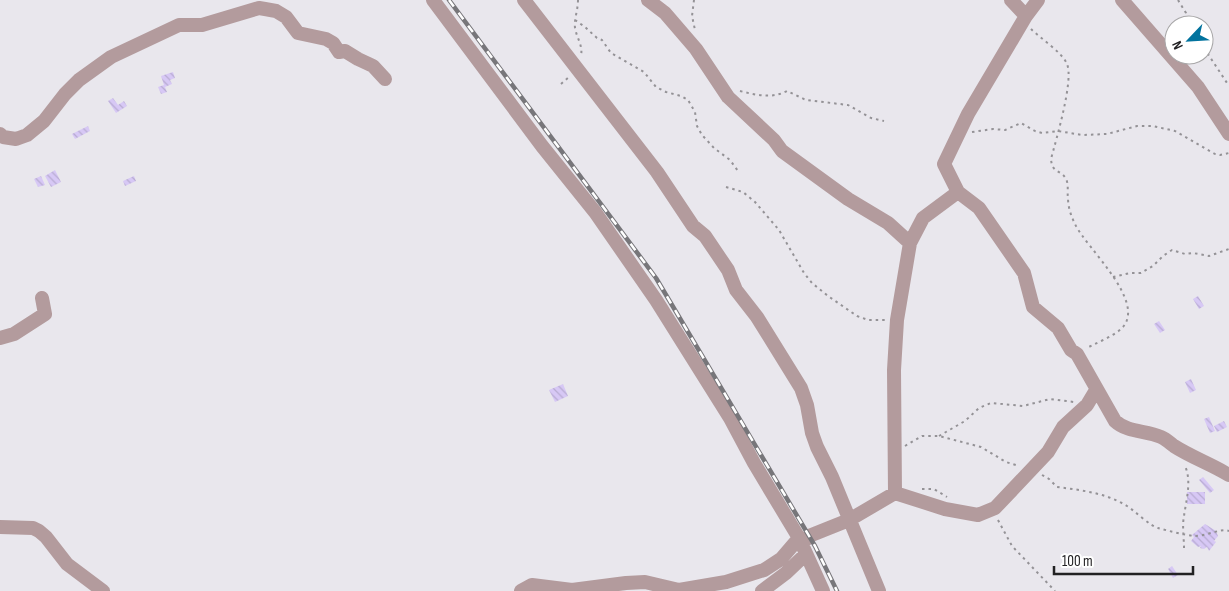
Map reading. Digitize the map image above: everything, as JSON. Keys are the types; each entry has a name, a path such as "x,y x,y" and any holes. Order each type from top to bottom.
{"street":[{"path":"433,0 542,146 595,212 650,292 730,418 802,545 823,591"},
{"path":"524,0 658,172 692,226 705,236 728,270 736,290 757,317 801,388 807,405 816,447 832,477 879,591"},
{"path":"648,0 665,14 696,49 728,96 774,140 782,151 848,199 888,223 910,243"},
{"path":"1011,0 1025,18"},
{"path":"1038,0 1025,18 968,114 944,164 958,192 979,208 1024,273 1034,307 1058,328 1071,350 1077,354 1115,421 1120,426 1159,436 1229,475"},
{"path":"1122,0 1198,87 1229,134"},
{"path":"0,134 4,137 16,139 27,135 44,121 78,80 111,57 176,26 202,25 259,8 276,11 286,17 298,33 326,39 333,43 339,52 345,51 358,60 373,66 385,79"},
{"path":"896,493 894,370 897,320 910,243 923,218 958,192"},
{"path":"0,338 14,334 45,314 42,298"},
{"path":"762,591 775,582 809,536 849,520 896,493 945,509 978,515 995,508 1048,452 1063,427 1087,404 1096,390"},
{"path":"0,527 33,528 39,531 67,564 103,591"},
{"path":"521,591 538,584 572,590 645,582 679,590 726,587 764,570 802,545"}],"path":[{"path":"561,84 576,68 582,55 583,48 576,29 575,20 578,0"},
{"path":"694,0 692,16 695,31"},
{"path":"1178,0 1187,15"},
{"path":"1025,18 1066,63 1068,71 1068,84 1051,159 1052,166 1056,171 1065,176 1067,180 1068,205 1075,225 1126,298 1128,307 1125,324 1120,329 1077,354"},
{"path":"575,20 602,40 611,53 644,72 656,87 688,100 695,112 697,126 702,135 714,148 730,160 738,171"},
{"path":"1214,62 1229,86"},
{"path":"738,91 757,95 778,96 787,91 806,100 848,105 871,118 884,121"},
{"path":"959,131 1005,130 1021,123 1042,133 1058,131 1095,135 1108,134 1137,126 1153,126 1176,131 1215,154 1229,154"},
{"path":"726,188 743,192 755,202 779,230 804,273 828,296 862,318 868,320 897,320"},
{"path":"1112,277 1130,273 1141,273 1153,266 1172,250 1185,254 1193,253 1209,256 1229,249"},
{"path":"939,436 965,421 979,408 991,403 1023,406 1050,399 1087,404"},
{"path":"894,456 909,443 922,436 939,436 981,447 1006,462 1049,479 1057,487 1109,496 1133,510 1155,527 1196,536 1210,535 1223,530 1229,531"},
{"path":"1184,463 1188,478 1187,506 1184,517 1184,548"}],"building":[{"path":"173,72 175,78 170,80 172,84 165,87 167,92 161,94 158,87 164,85 161,76"},
{"path":"113,98 118,105 124,101 127,106 116,113 108,101"},
{"path":"88,126 90,131 75,139 72,134"},
{"path":"55,170 61,182 51,187 45,176"},
{"path":"41,176 45,185 38,187 34,179"},
{"path":"134,176 136,181 125,186 123,181"},
{"path":"1198,296 1204,306 1199,309 1193,299"},
{"path":"1159,321 1165,330 1160,333 1154,324"},
{"path":"1191,379 1196,390 1190,393 1185,382"},
{"path":"563,384 568,396 555,402 549,390"},
{"path":"1209,417 1215,431 1210,433 1204,419"},
{"path":"1224,421 1227,427 1217,432 1214,426"},
{"path":"1203,477 1214,490 1210,493 1199,480"},
{"path":"1187,492 1205,492 1205,504 1187,504"},
{"path":"1205,524 1216,531 1218,536 1209,551 1207,547 1204,549 1200,548 1201,546 1198,547 1191,541 1194,537 1192,535"},
{"path":"1172,566 1178,575 1173,578 1168,569"}],"railway":[{"path":"449,0 656,278 815,546 837,591"}]}
